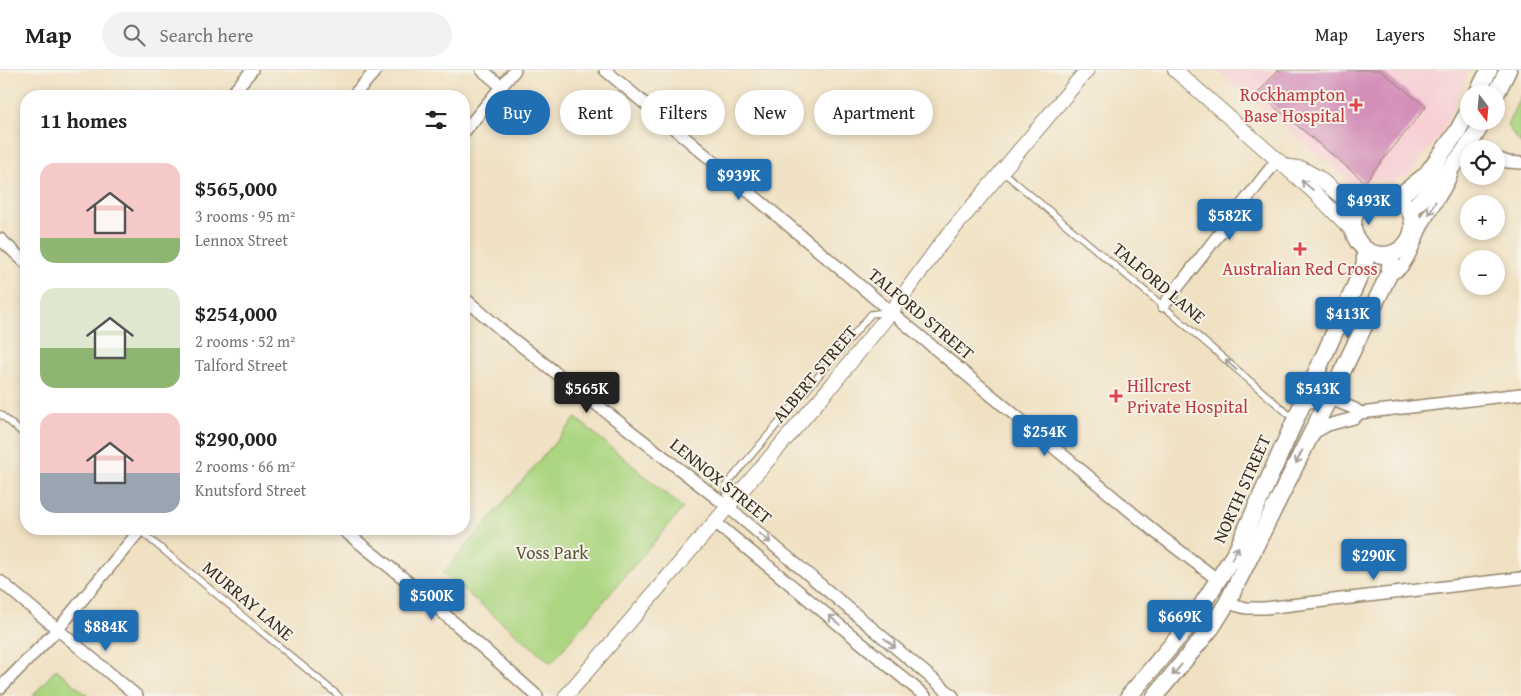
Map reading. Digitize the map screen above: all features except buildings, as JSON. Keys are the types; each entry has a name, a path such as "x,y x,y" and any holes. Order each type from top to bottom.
{"main road":[{"path":"1482,85 1489,70"},
{"path":"1500,85 1508,70"},
{"path":"1397,198 1426,175 1460,126"},
{"path":"1457,132 1469,140"},
{"name":"NORTH STREET","path":"1410,210 1430,193 1460,160"},
{"path":"1380,195 1397,198 1410,210 1414,223 1413,233 1402,250 1392,254 1377,255 1365,250 1356,240 1353,231 1353,221 1356,212 1362,204 1370,198 1380,195"},
{"name":"NORTH STREET","path":"1129,696 1200,610 1237,550 1365,264 1365,250"},
{"name":"NORTH STREET","path":"1155,696 1212,627 1227,603 1389,274 1392,254"}],"street":[{"path":"235,90 252,70"},
{"path":"359,90 376,70"},
{"path":"482,70 500,86"},
{"path":"470,124 515,70"},
{"name":"TALFORD STREET","path":"605,70 1159,535 1218,580"},
{"name":"ALBERT STREET","path":"566,696 832,385 891,312 940,246 1087,70"},
{"path":"1174,70 1314,192 1353,231"},
{"path":"1505,161 1521,163"},
{"path":"1280,163 1302,169 1319,178 1339,195 1362,204"},
{"path":"1163,306 1280,163"},
{"name":"NORTH STREET","path":"1389,274 1397,272 1404,265 1431,209 1448,184 1455,165"},
{"path":"0,239 20,257"},
{"name":"LENNOX STREET","path":"470,303 505,333 728,507 953,696"},
{"path":"1309,436 1328,425 1354,418 1360,413 1521,394"},
{"path":"1302,404 1328,398 1360,413"},
{"name":"LENNOX STREET","path":"716,522 926,696"},
{"path":"0,688 58,629 134,535"},
{"path":"349,535 406,581 537,696"},
{"path":"1200,610 1215,603 1227,603 1246,608 1265,608 1521,578"},
{"path":"0,581 137,696"}],"lane":[{"path":"1479,85 1482,70"},
{"name":"TALFORD LANE","path":"1002,171 1295,420"},
{"path":"0,414 20,431"},
{"name":"MURRAY LANE","path":"146,535 339,696"}],"shaded area":[{"name":"Rockhampton Base Hospital","path":"1216,70 1468,70 1440,135 1409,174 1393,182 1373,181 1356,187"}],"green space":[{"path":"1521,95 1521,144 1507,126"},
{"name":"Voss Park","path":"576,418 683,508 551,663 443,573"},
{"path":"56,669 88,696 33,696"}],"place":[{"name":"Rockhampton Base Hospital","path":"1356,105"},
{"name":"Australian Red Cross","path":"1300,249"},
{"name":"Hillcrest Private Hospital","path":"1116,396"}]}
